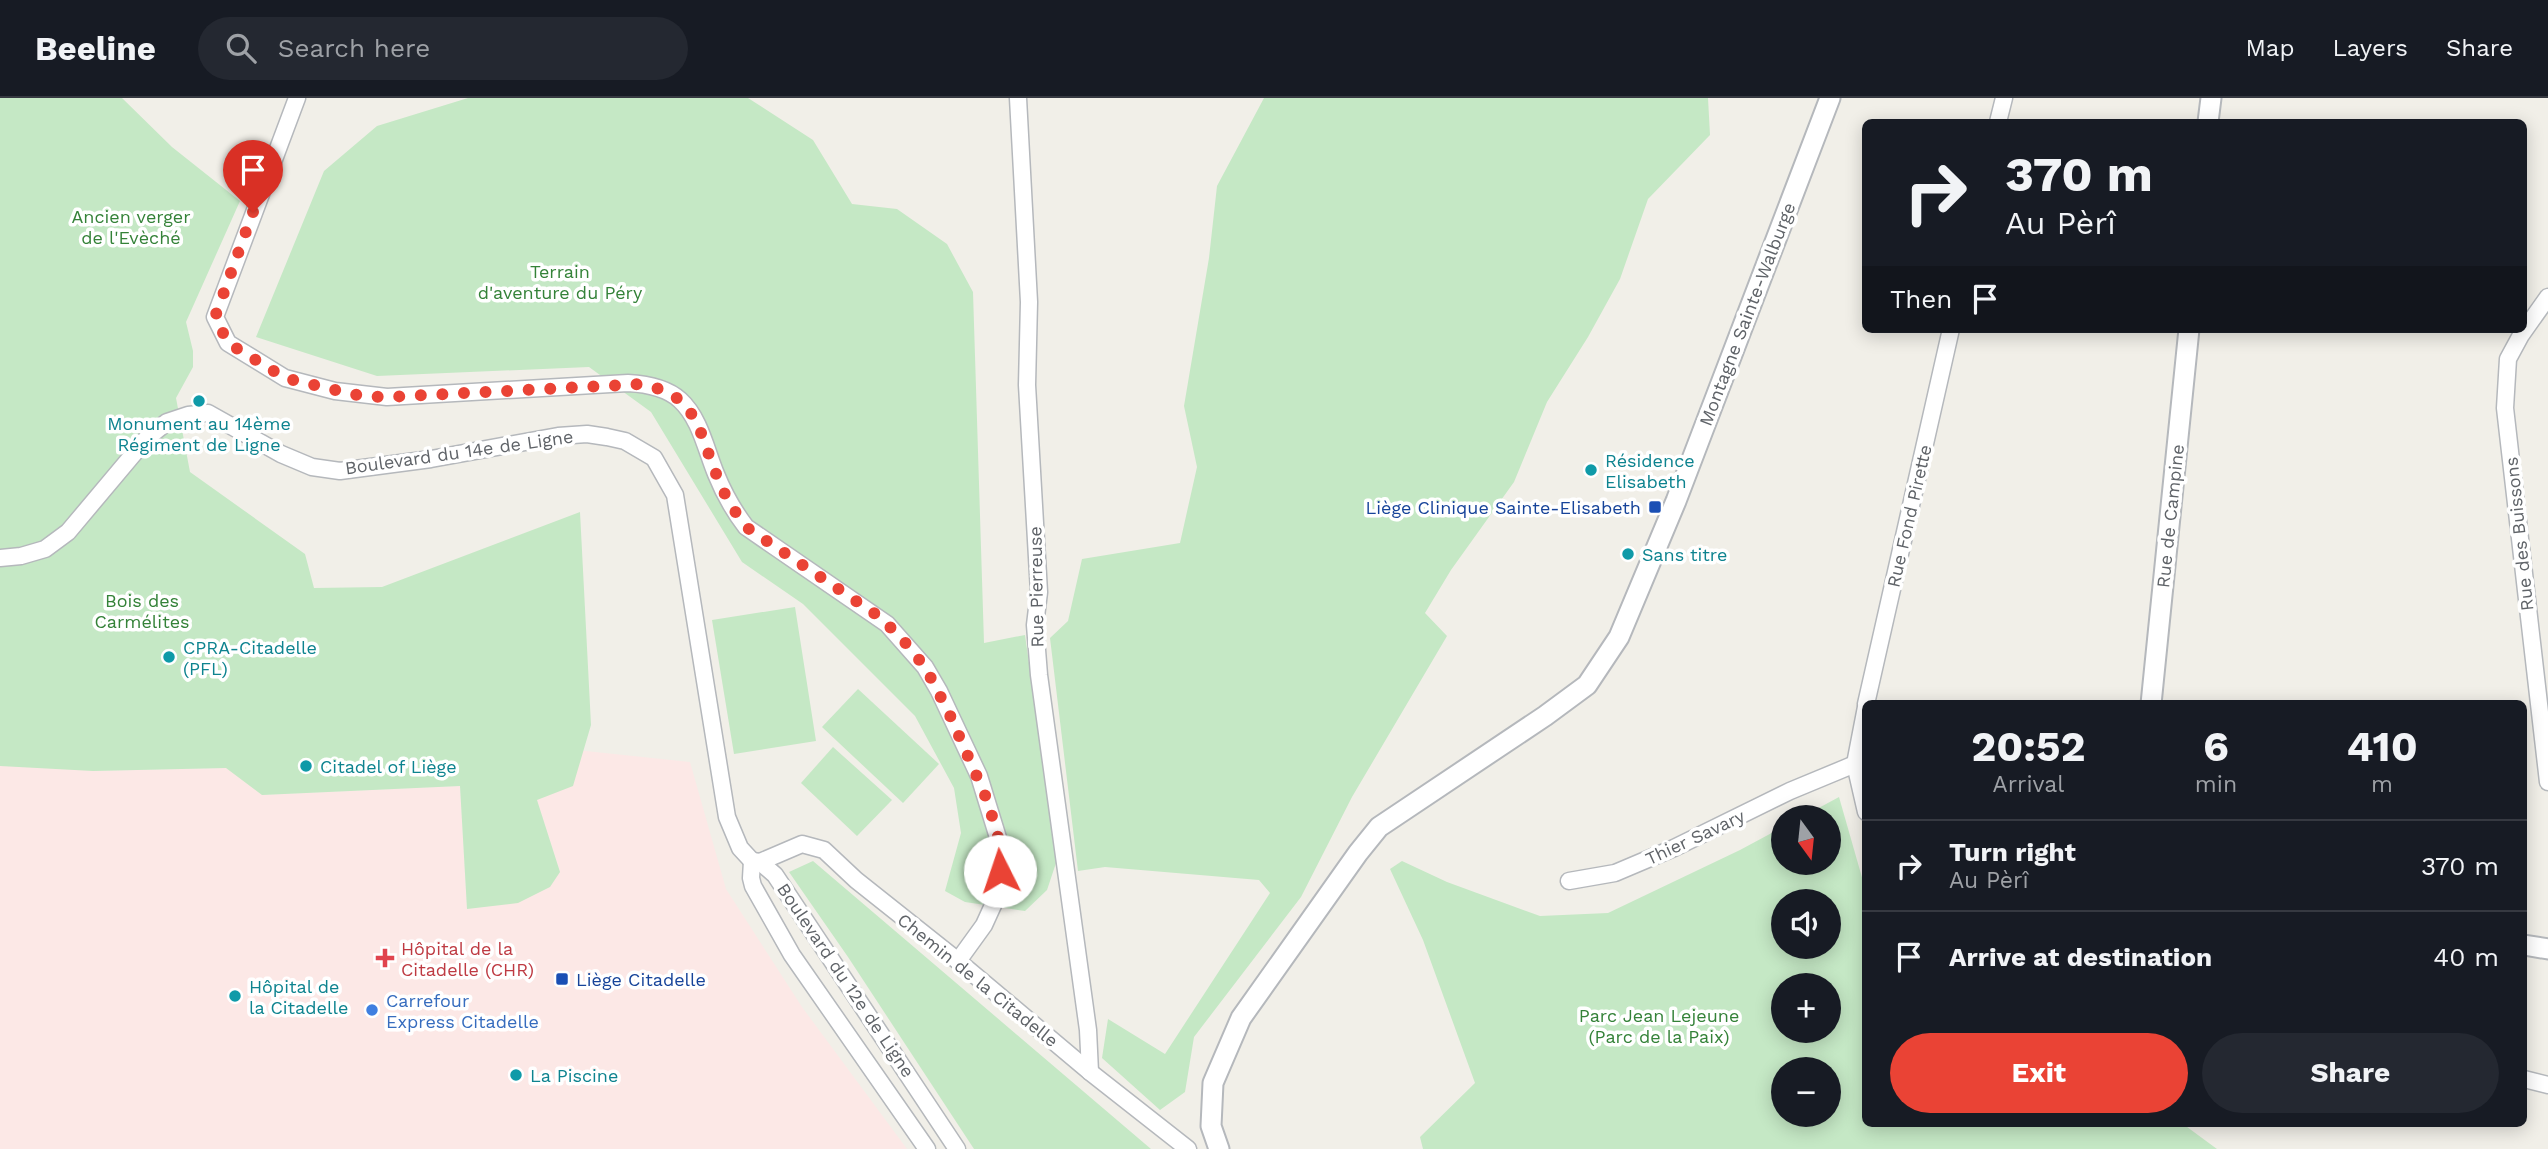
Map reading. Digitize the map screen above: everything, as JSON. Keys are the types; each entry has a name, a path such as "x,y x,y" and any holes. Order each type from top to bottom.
{"street":[{"path":"297,98 215,317 228,343 285,378 361,396 387,397 628,383 669,393 681,401 702,436 731,507 746,527 887,624 925,667 939,691 979,776 999,841 1000,871 993,903 984,925 958,961"},
{"name":"Rue Pierreuse","path":"1018,98 1029,302 1027,385 1039,592 1035,625 1039,675 1087,1016 1090,1072"},
{"name":"Montagne Sainte-Walburge","path":"1219,1149 1211,1126 1213,1083 1241,1018 1358,853 1379,827 1587,685 1619,637 1676,501 1830,98"},
{"path":"1999,119 2004,98"},
{"path":"2208,119 2211,98"},
{"name":"Rue des Buissons","path":"2527,327 2548,297"},
{"name":"Rue Fond Pirette","path":"1867,700 1950,333"},
{"name":"Rue de Campine","path":"2151,700 2189,333"},
{"name":"Rue des Buissons","path":"2522,333 2508,359 2505,408 2548,782"},
{"name":"Boulevard du 14e de Ligne","path":"0,558 21,556 45,549 68,532 147,438 167,422 188,415 208,413 281,454 312,467 340,471 444,457 538,439 587,434 625,441 654,458 674,495 727,817 740,848 756,861"},
{"name":"Rue Fond Pirette","path":"1855,764 1862,726"},
{"path":"1855,764 1862,795"},
{"name":"Thier Savary","path":"1569,881 1627,869 1790,791 1855,764"},
{"name":"Chemin de la Citadelle","path":"756,861 802,844 824,850 866,888 1188,1149"},
{"name":"Boulevard du 12e de Ligne","path":"927,1149 786,946 753,886 751,878 756,861 775,875 957,1149"},
{"path":"2527,946 2548,949"},
{"path":"2527,1080 2548,1085"}],"shaded area":[{"name":"Hôpital de la Citadelle (CHR)","path":"0,691 93,771 227,768 262,795 460,786 467,909 560,872 519,744 690,762 726,889 802,1007 907,1149 0,1149"}],"green space":[{"name":"Bois des Carmélites","path":"0,98 122,98 172,147 240,201 186,322 193,351 193,367 176,398 190,472 305,554 314,588 382,587 580,512 591,725 573,786 537,800 560,872 550,887 518,903 467,909 460,786 262,795 226,768 93,771 0,766"},
{"name":"Terrain d'aventure du Péry","path":"468,98 748,98 813,140 852,204 897,209 947,244 973,292 984,643 1025,635 1057,860 1047,890 1025,911 965,902 945,891 961,833 954,788 915,716 803,604 742,562 651,412 589,367 377,376 256,337 324,171 377,126"},
{"path":"1264,98 1708,98 1710,135 1648,199 1620,279 1547,402 1514,482 1451,570 1425,613 1447,636 1352,797 1301,897 1194,1037 1185,1092 1160,1110 1102,1058 1108,1019 1165,1054 1270,893 1259,880 1105,867 1078,871 1050,638 1068,621 1082,559 1180,543 1197,467 1184,406 1209,258 1217,186"},
{"path":"795,607 816,741 734,754 712,620"},
{"path":"858,689 939,764 903,803 822,727"},
{"path":"833,747 892,800 857,836 801,783"},
{"name":"Parc Jean Lejeune (Parc de la Paix)","path":"1839,797 1862,878 1862,1127 2187,1127 2217,1149 1423,1149 1420,1137 1475,1083 1423,940 1390,869 1402,861 1447,882 1540,916 1608,913 1771,833 1771,875 1841,875 1841,805 1824,805"},
{"path":"813,861 1151,1149 974,1149 789,872"}],"place":[{"name":"Monument au 14ème Régiment de Ligne","path":"199,401"},
{"name":"Résidence Elisabeth","path":"1591,470"},
{"name":"Liège Clinique Sainte-Elisabeth","path":"1655,507"},
{"name":"Sans titre","path":"1628,554"},
{"name":"CPRA-Citadelle (PFL)","path":"169,657"},
{"name":"Citadel of Liège","path":"306,766"},
{"name":"Hôpital de la Citadelle (CHR)","path":"385,958"},
{"name":"Liège Citadelle","path":"562,979"},
{"name":"Hôpital de la Citadelle","path":"235,996"},
{"name":"Carrefour Express Citadelle","path":"372,1010"},
{"name":"La Piscine","path":"516,1075"}],"route":[{"path":"253,212 215,317 228,343 285,378 361,396 387,397 628,383 643,384 669,393 681,401 702,436 731,507 746,527 874,613 899,635 925,667 979,776 999,841 1000,871"}],"park label":[{"name":"Ancien verger de l'Evèché","path":"131,226"}]}
